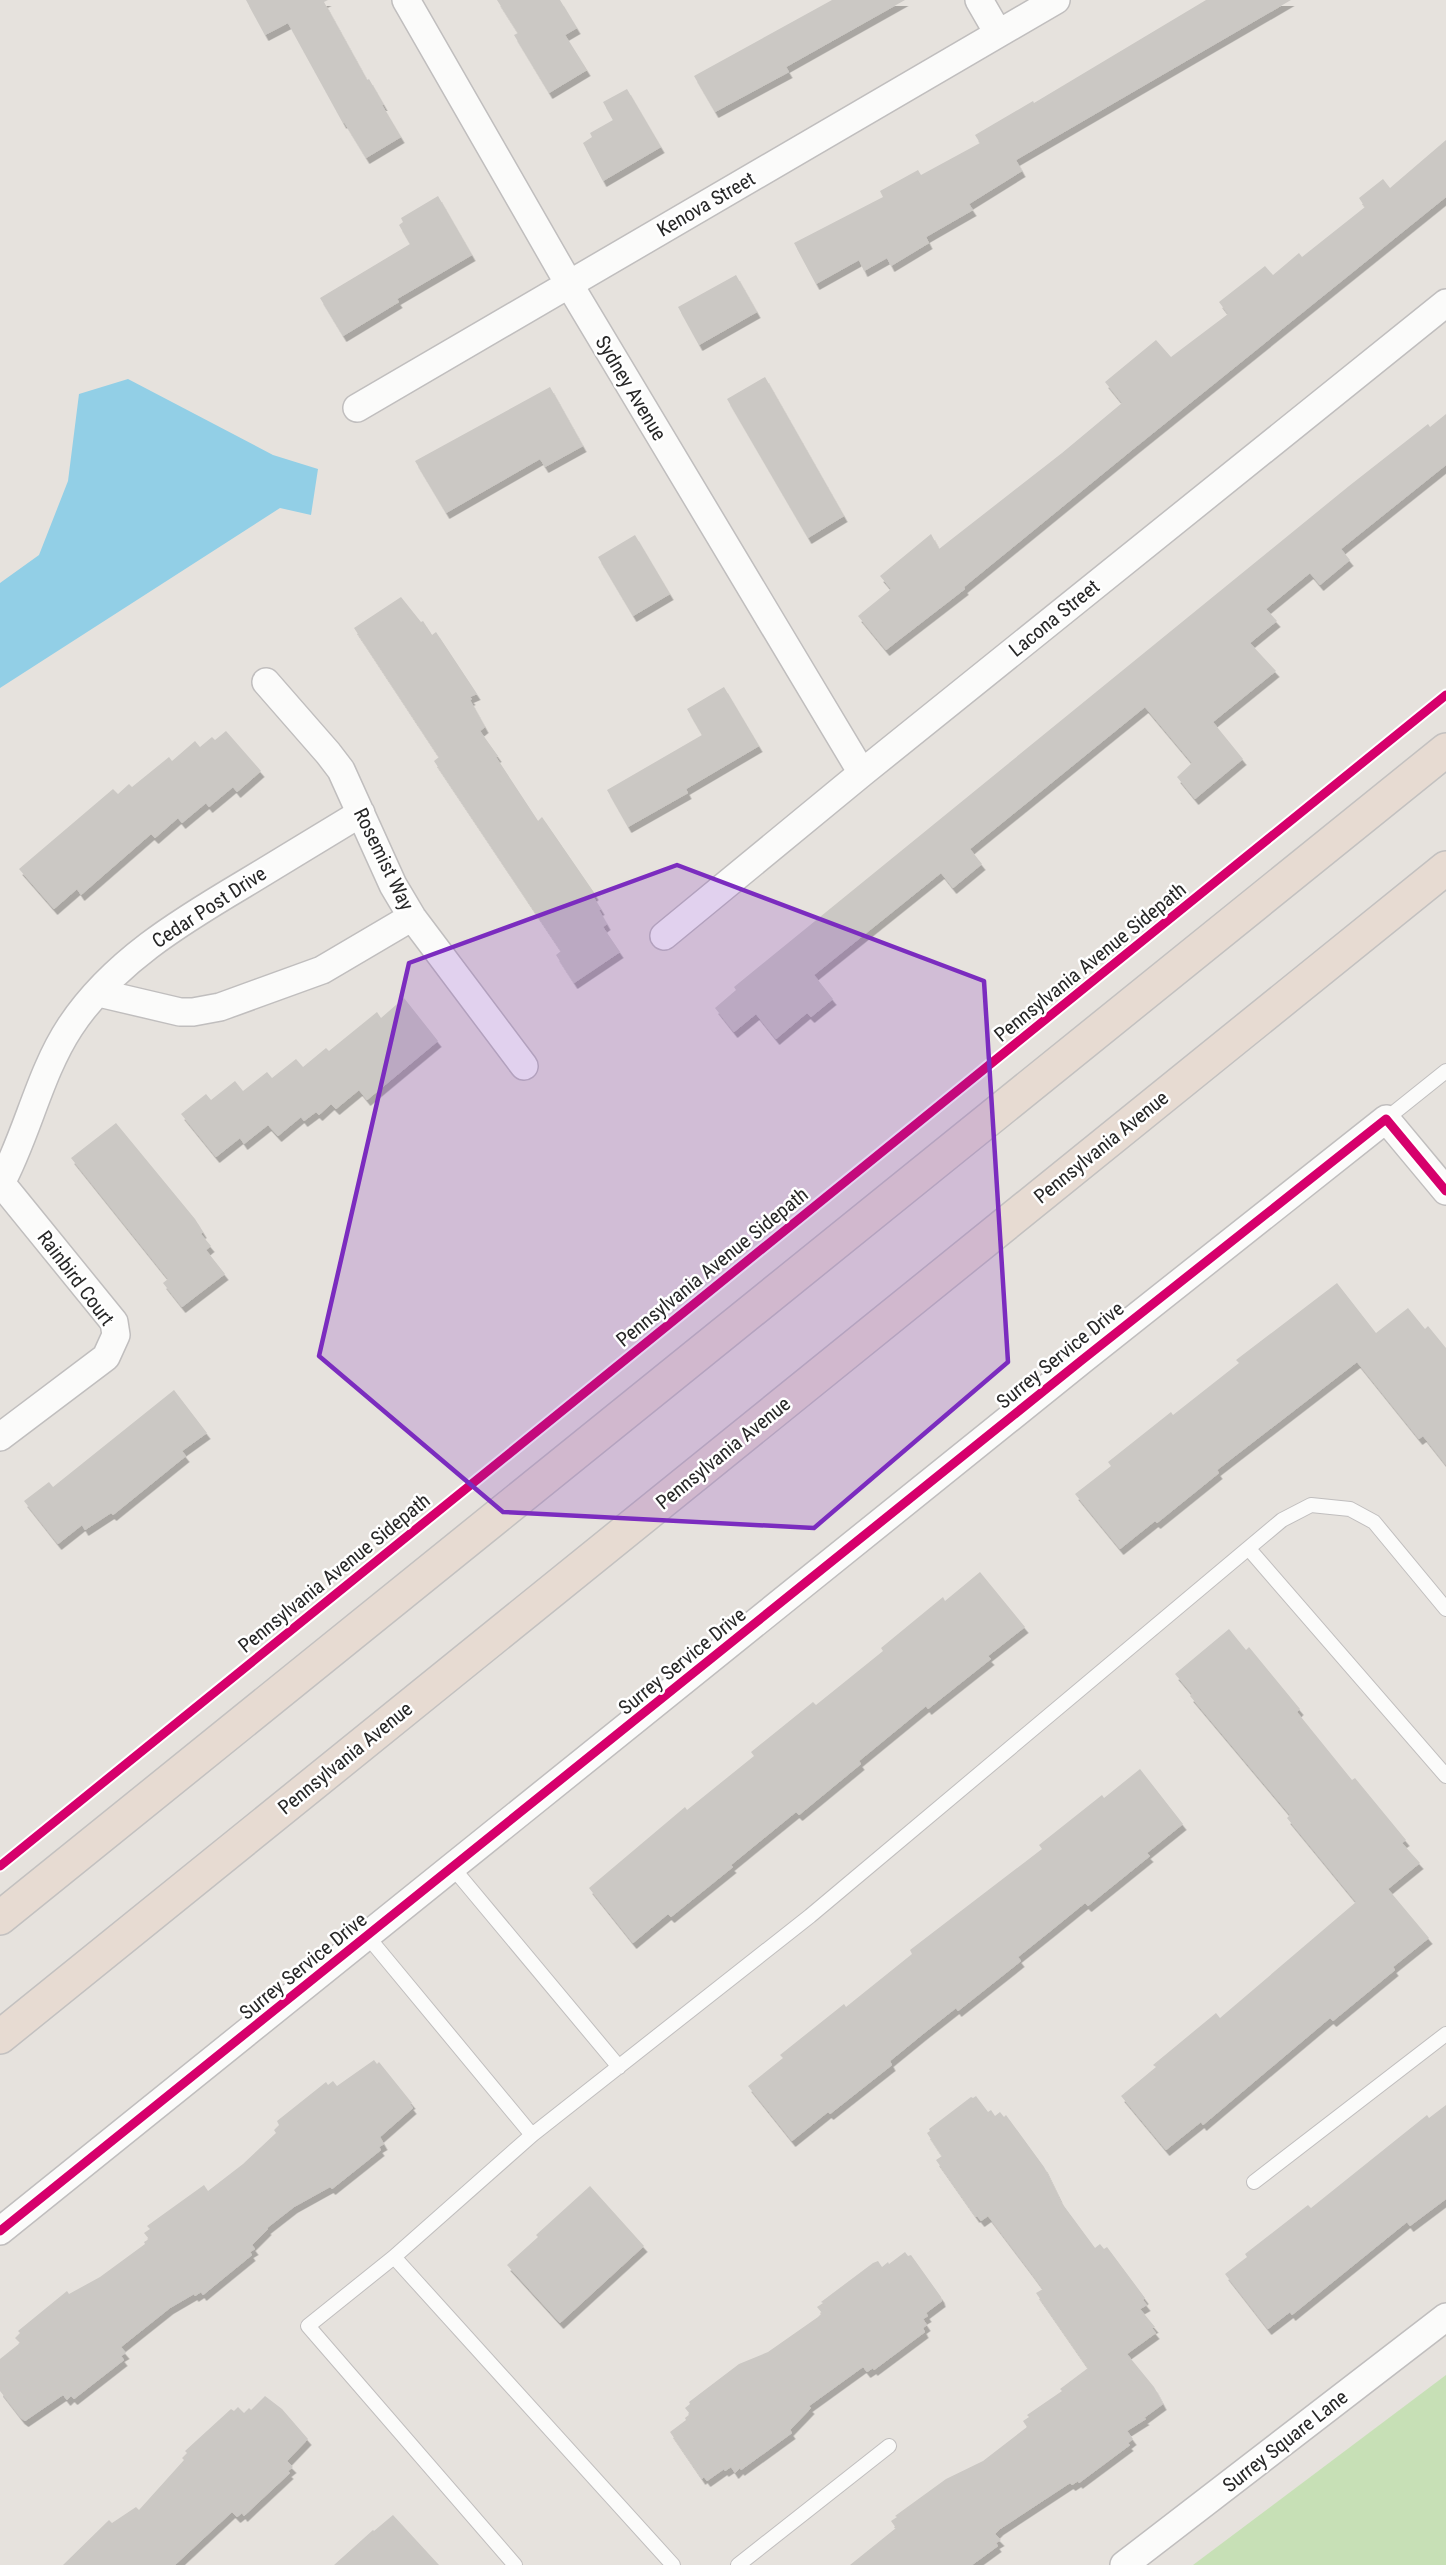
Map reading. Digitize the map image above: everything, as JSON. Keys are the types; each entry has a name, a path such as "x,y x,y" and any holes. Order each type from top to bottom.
{"highway":[{"path":"0,1918 1446,750"},
{"name":"Pennsylvania Avenue","path":"0,2037 1446,868"}],"street":[{"name":"Sydney Avenue","path":"406,0 569,284 862,773"},
{"path":"979,0 998,33"},
{"name":"Kenova Street","path":"357,408 1056,0"},
{"name":"Lacona Street","path":"664,936 862,773 1446,303"},
{"name":"Rosemist Way","path":"266,682 341,770 393,885 412,916 524,1066"},
{"name":"Cedar Post Drive","path":"1,1184 68,1029 85,1006 138,954 171,928 361,813"},
{"path":"99,993 180,1012 220,1007 322,970 412,916"},
{"path":"1386,1119 1446,1191"},
{"name":"Surrey Service Drive","path":"0,2231 1082,1360 1386,1119"},
{"name":"Rainbird Court","path":"0,1437 106,1357 116,1335 114,1322 1,1184"},
{"name":"Surrey Square Lane","path":"1124,2565 1446,2317"}],"lane":[{"path":"1386,1119 1446,1071"},
{"path":"515,2565 308,2326 394,2257 532,2135 810,1916 1282,1521 1311,1505 1350,1509 1374,1522 1446,1609"},
{"path":"1250,1549 1446,1776"},
{"path":"453,1868 619,2067"},
{"path":"368,1937 532,2135"},
{"path":"1254,2182 1446,2034"},
{"path":"394,2257 673,2565"},
{"path":"738,2565 889,2446"}],"highlighted area":[{"path":"677,865 984,981 1008,1362 814,1528 503,1512 319,1356 409,963"}],"green space":[{"path":"1446,2375 1446,2565 1193,2565"}],"water":[{"path":"128,379 273,455 318,469 311,515 280,508 0,688 0,583 39,555 68,481 79,394"}],"building":[{"path":"246,0 328,0 324,2 401,137 366,158 343,123 288,23 265,35"},
{"path":"497,0 560,0 577,28 565,35 587,70 549,93 514,35 518,33"},
{"path":"832,0 905,0 786,67 789,72 715,112 694,76"},
{"path":"1206,0 1291,0 1016,160 1022,171 969,204 973,210 926,237 929,243 891,266 887,258 864,271 859,260 816,284 794,243 883,197 880,191 918,170 921,175 980,143 975,135 1033,101 1034,103"},
{"path":"627,89 661,147 603,181 583,143 592,137 590,133 613,120 603,102"},
{"path":"1446,140 1446,197 1132,450 964,587 965,589 886,650 858,616 891,589 880,576 931,534 939,549 1122,403 1105,382 1156,340 1171,357 1228,314 1219,302 1265,266 1273,275 1299,253 1302,257 1365,207 1359,198 1383,179 1390,188"},
{"path":"438,196 472,255 397,299 399,302 343,336 320,298 410,244 399,225 403,222 401,218"},
{"path":"736,275 757,312 699,345 678,307"},
{"path":"765,377 844,516 808,538 727,399"},
{"path":"550,387 583,446 545,467 540,459 446,513 415,461"},
{"path":"1446,414 1446,465 1341,549 1350,560 1320,585 1310,573 1266,609 1277,621 1250,643 1276,671 1213,722 1243,759 1195,799 1177,777 1192,763 1145,707 970,849 982,864 953,888 941,873 814,975 833,999 811,1017 807,1013 776,1039 756,1014 734,1032 715,1008 736,990 734,987 1349,486 1428,424 1430,427"},
{"path":"635,535 670,594 633,616 598,557"},
{"path":"401,597 421,622 423,621 432,635 436,632 477,694 470,697 472,699 470,700 485,727 480,731 538,821 542,817 595,894 593,896 607,924 603,927 620,952 574,983 556,955 561,951 434,761 439,757 354,628"},
{"path":"724,687 759,746 686,789 688,793 628,827 607,790 702,735 687,709"},
{"path":"226,731 261,771 237,792 233,787 209,807 206,803 182,823 178,818 155,838 151,834 81,895 77,889 54,909 19,869 113,789 118,794 129,784 132,787 169,757 172,761 195,741 200,747 212,737 215,740"},
{"path":"404,998 438,1041 367,1100 359,1090 336,1109 331,1104 319,1115 316,1112 304,1121 301,1117 278,1136 268,1125 244,1144 240,1138 216,1157 181,1114 206,1094 211,1100 235,1081 243,1091 267,1072 272,1078 296,1059 303,1067 326,1048 329,1051 377,1012 381,1018"},
{"path":"116,1123 195,1219 203,1232 201,1234 211,1246 206,1250 225,1274 182,1307 163,1283 168,1279 71,1158"},
{"path":"1337,1283 1376,1333 1408,1308 1425,1329 1428,1326 1446,1348 1446,1465 1423,1436 1419,1439 1357,1362 1217,1470 1219,1473 1157,1523 1155,1521 1120,1549 1075,1494 1111,1466 1108,1462 1171,1412 1173,1415 1239,1363 1236,1360"},
{"path":"174,1390 207,1433 182,1451 186,1456 113,1515 111,1513 85,1530 82,1525 58,1544 24,1501 49,1482 53,1487"},
{"path":"980,1572 1025,1627 988,1656 991,1659 928,1709 926,1706 859,1761 861,1764 799,1815 796,1812 671,1917 668,1914 633,1943 589,1888 685,1807 687,1810 754,1756 751,1752 813,1702 816,1705 883,1651 881,1648 943,1597 945,1601"},
{"path":"1229,1629 1246,1650 1249,1647 1300,1709 1297,1712 1352,1780 1355,1778 1406,1840 1402,1843 1420,1863 1388,1889 1429,1938 1393,1967 1395,1970 1333,2021 1330,2018 1203,2125 1201,2122 1166,2150 1121,2096 1156,2067 1153,2065 1216,2013 1220,2018 1356,1902 1287,1818 1290,1815 1190,1696 1192,1694 1175,1674"},
{"path":"1140,1769 1183,1824 1147,1853 1150,1856 1088,1906 1085,1903 1018,1957 1021,1961 958,2011 956,2008 890,2061 892,2065 792,2141 748,2086 783,2058 780,2055 844,2004 846,2007 912,1954 910,1950 1042,1849 1039,1845 1102,1795 1104,1798"},
{"path":"374,2060 377,2064 379,2062 412,2103 410,2104 413,2108 380,2137 384,2144 379,2147 381,2150 332,2189 330,2187 294,2207 267,2228 252,2245 255,2249 250,2252 252,2255 203,2295 201,2292 195,2296 194,2294 170,2308 121,2347 126,2353 121,2356 124,2360 74,2399 71,2396 67,2400 63,2395 25,2421 21,2418 0,2391 0,2359 20,2343 15,2338 20,2333 18,2331 67,2291 69,2294 100,2277 145,2244 144,2242 149,2239 144,2233 150,2229 147,2226 204,2185 208,2191 243,2164 276,2133 274,2130 279,2125 277,2121 326,2082 328,2085 333,2081 337,2086"},
{"path":"976,2096 988,2112 991,2110 995,2116 1000,2112 1004,2117 1006,2115 1044,2167 1061,2202 1095,2248 1100,2244 1104,2249 1107,2247 1145,2298 1143,2300 1147,2305 1140,2309 1155,2327 1152,2328 1156,2333 1127,2354 1154,2387 1163,2404 1144,2418 1146,2419 1127,2431 1133,2439 1128,2443 1130,2445 1079,2483 1078,2481 1072,2485 1070,2483 1000,2529 995,2534 1001,2540 996,2543 998,2546 972,2565 850,2565 896,2528 891,2521 897,2517 895,2516 946,2479 983,2461 1027,2427 1023,2421 1029,2417 1027,2415 1062,2391 1060,2389 1088,2368 1036,2293 1043,2289 988,2216 981,2221 976,2217 936,2160 942,2156 927,2133 929,2129 971,2097"},
{"path":"1446,2105 1446,2199 1410,2226 1407,2222 1292,2315 1290,2312 1268,2329 1225,2274 1247,2257 1245,2254 1308,2205 1311,2208 1427,2115 1429,2118"},
{"path":"590,2186 644,2246 560,2323 507,2265"},
{"path":"905,2252 908,2256 911,2255 942,2301 926,2313 928,2316 923,2319 927,2325 923,2328 925,2332 874,2370 873,2368 867,2372 863,2367 809,2406 811,2408 790,2430 792,2433 741,2470 740,2468 735,2473 731,2467 707,2481 704,2477 702,2479 670,2432 690,2414 685,2408 690,2404 689,2402 739,2364 768,2352 818,2317 822,2313 817,2307 823,2303 821,2302 873,2263 878,2261 882,2267"},
{"path":"265,2396 282,2409 308,2439 287,2461 293,2467 288,2471 290,2473 244,2516 242,2513 237,2517 232,2512 175,2565 63,2565 109,2520 112,2523 136,2507 139,2510 184,2460 182,2458 187,2453 185,2451 231,2409 234,2411 238,2407 244,2413 249,2408 251,2410"},
{"path":"393,2515 439,2565 334,2565 373,2530"}],"cycle path":[{"name":"Pennsylvania Avenue Sidepath","path":"0,1866 1446,695"},
{"path":"0,2231 1082,1360 1386,1119 1446,1191"}]}
